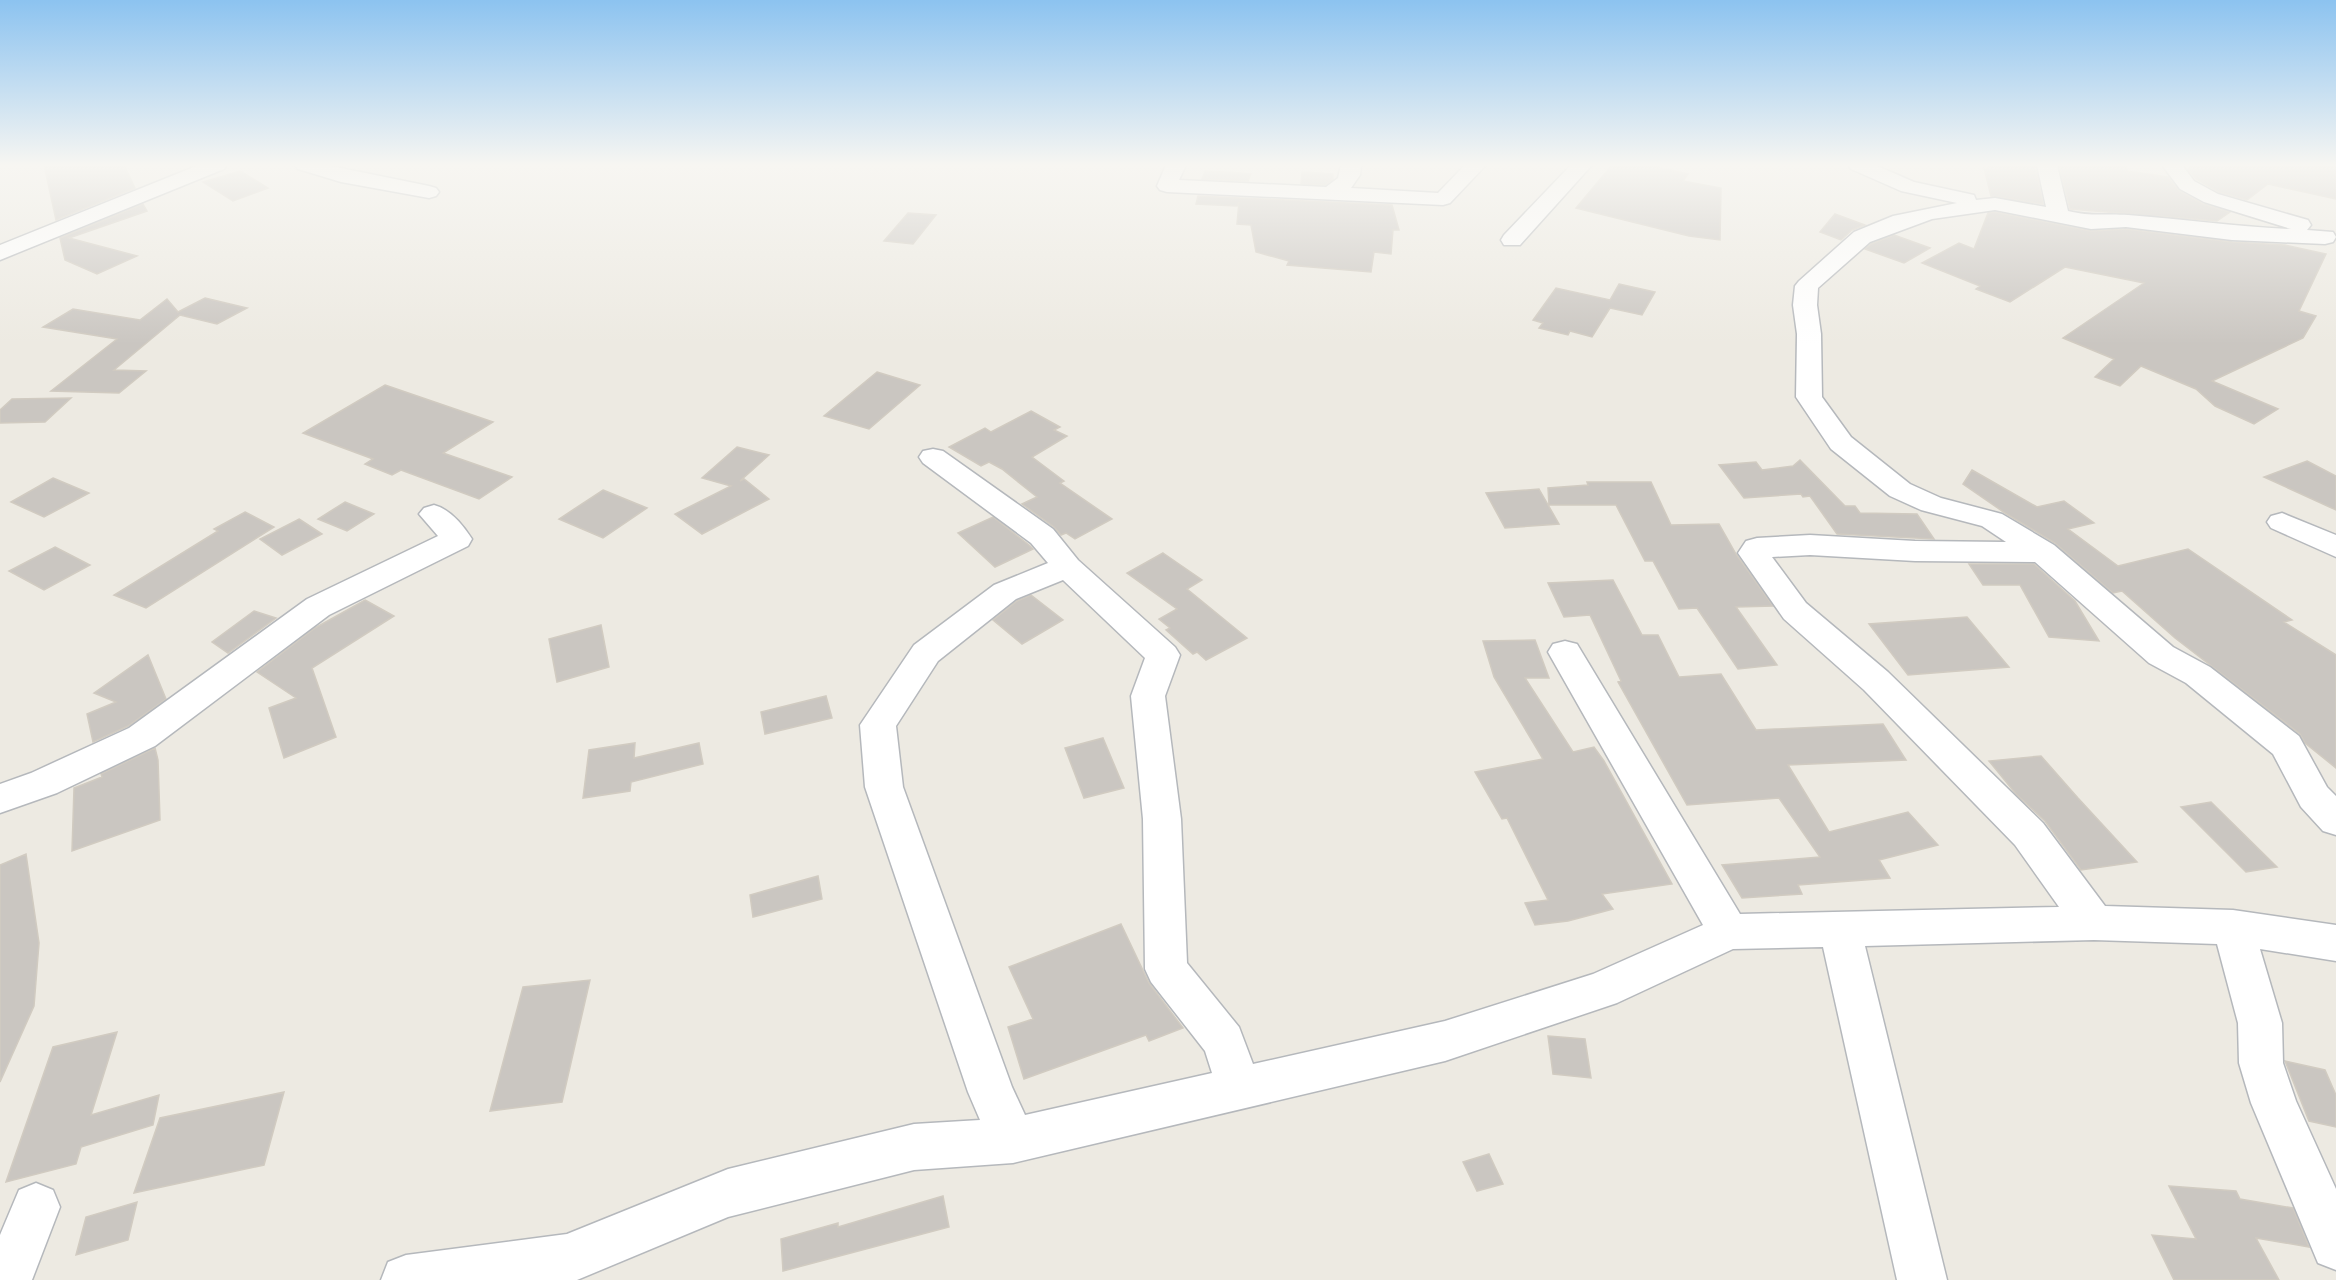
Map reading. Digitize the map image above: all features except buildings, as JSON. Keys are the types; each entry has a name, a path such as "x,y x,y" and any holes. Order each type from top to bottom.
{"street":[{"path":"0,253 70,225"},
{"path":"1512,240 1526,225"},
{"path":"1890,225 1862,237 1807,286 1805,305 1809,333 1809,397 1827,426 1841,443 1900,490 1931,504 1992,520 2043,552 2161,655 2198,675 2286,745 2314,797 2336,820"},
{"path":"2159,225 2331,240"},
{"path":"2297,225 2331,240"},
{"path":"933,457 1042,536 1067,567 1163,655 1149,696 1162,819 1166,969 1223,1041 1239,1086"},
{"path":"0,799 44,783 142,737 318,607 457,539 434,514"},
{"path":"2282,522 2336,546"},
{"path":"2043,552 1915,551 1810,545 1757,548 1753,553 1795,611 1876,681 2029,834 2094,923"},
{"path":"1012,1140 991,1092 884,787 878,725 926,653 1005,592 1067,567"},
{"path":"1565,652 1728,932"},
{"path":"406,1280 565,1269 728,1193 914,1147 1012,1140 1239,1086 1445,1041 1602,990 1728,932 2094,923 2233,927 2336,943"},
{"path":"2233,927 2260,1023 2261,1063 2274,1103 2336,1245"},
{"path":"1840,929 1922,1280"},
{"path":"7,1280 36,1207"}]}
